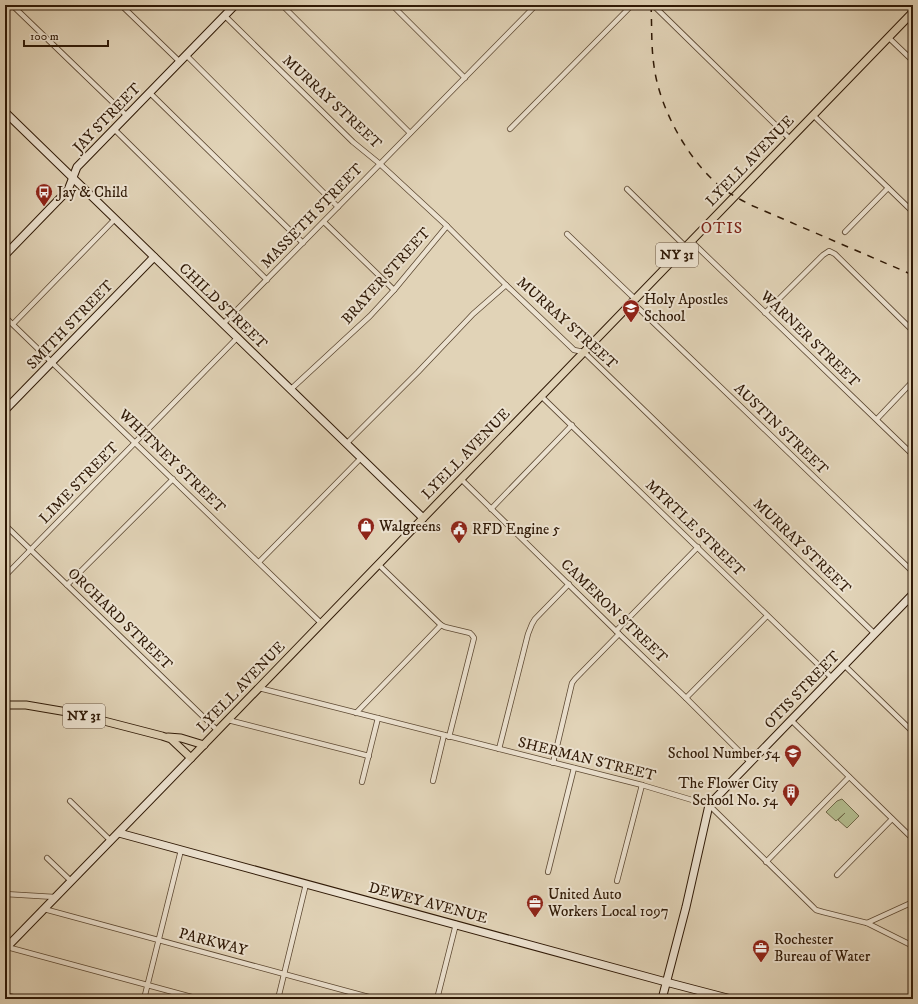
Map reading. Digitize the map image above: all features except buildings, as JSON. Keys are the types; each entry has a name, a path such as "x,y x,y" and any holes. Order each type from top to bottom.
{"main road":[{"name":"LYELL AVENUE","path":"191,758 913,12"},
{"name":"NY 31","path":"5,705 26,705 73,713 162,736 171,739 191,758"},
{"name":"NY 31","path":"162,736 181,738 204,745"}],"street":[{"path":"12,5 127,116"},
{"path":"121,5 180,62"},
{"name":"JAY STREET","path":"5,255 68,190 77,167 235,5"},
{"path":"282,5 410,134"},
{"path":"392,5 465,78"},
{"name":"MASSETH STREET","path":"223,324 535,5"},
{"path":"510,129 632,5"},
{"path":"654,5 790,138"},
{"name":"MURRAY STREET","path":"225,16 353,142 380,164 447,226 574,350 584,352 875,634"},
{"path":"888,37 913,60"},
{"path":"186,55 338,207"},
{"path":"150,93 303,243"},
{"name":"CHILD STREET","path":"5,113 422,518"},
{"path":"813,115 913,212"},
{"path":"114,129 267,280"},
{"path":"845,232 888,188"},
{"name":"WARNER STREET","path":"627,189 765,313 913,455"},
{"path":"13,324 115,219"},
{"path":"324,222 394,290"},
{"name":"BRAYER STREET","path":"290,390 370,316 394,290 447,226"},
{"name":"AUSTIN STREET","path":"567,234 633,301 913,572"},
{"path":"765,313 826,252 831,252 835,254 913,331"},
{"name":"SMITH STREET","path":"5,410 154,257"},
{"path":"346,444 474,314 506,285"},
{"name":"WHITNEY STREET","path":"5,317 321,623"},
{"name":"LIME STREET","path":"5,576 237,338"},
{"path":"877,419 913,381"},
{"name":"MYRTLE STREET","path":"541,396 832,678"},
{"path":"492,509 572,426"},
{"path":"258,562 361,458"},
{"path":"67,585 173,479"},
{"name":"CAMERON STREET","path":"461,479 750,762"},
{"name":"ORCHARD STREET","path":"5,525 218,731"},
{"path":"553,763 572,683 698,547"},
{"path":"378,564 441,625 470,633 474,638 433,781"},
{"path":"499,749 528,634 532,624 569,584"},
{"name":"OTIS STREET","path":"709,805 912,597"},
{"path":"686,698 767,616"},
{"path":"356,713 441,625"},
{"path":"844,665 913,732"},
{"name":"SHERMAN STREET","path":"259,688 642,785 709,805 816,910 867,924 913,946"},
{"path":"362,782 378,718"},
{"path":"228,720 369,756"},
{"path":"791,720 913,839"},
{"name":"LYELL AVENUE","path":"6,948 191,758"},
{"path":"548,872 574,768"},
{"path":"766,862 849,777"},
{"path":"617,881 642,785"},
{"path":"70,801 111,841"},
{"path":"662,999 686,907 709,805"},
{"path":"837,875 892,819"},
{"name":"DEWEY AVENUE","path":"118,833 732,999"},
{"path":"144,999 181,850"},
{"path":"46,858 71,881"},
{"path":"278,999 306,884"},
{"path":"5,894 55,897"},
{"path":"867,924 913,902"},
{"name":"PARKWAY","path":"44,909 376,999"},
{"path":"438,999 456,924"},
{"path":"6,948 199,999"},
{"path":"5,995 18,999"}],"green space":[{"path":"842,799 859,816 847,828 838,820 845,813 836,821 826,812 837,801"}],"railway":[{"path":"651,5 653,58 661,97 675,128 703,170 723,189 753,206 913,275"}],"place":[{"name":"Jay & Child","path":"44,207"},
{"name":"Holy Apostles School","path":"631,323"},
{"name":"Walgreens","path":"366,541"},
{"name":"RFD Engine 5","path":"459,544"},
{"name":"School Number 54","path":"793,768"},
{"name":"The Flower City School No. 54","path":"791,807"},
{"name":"United Auto Workers Local 1097","path":"535,918"},
{"name":"Rochester Bureau of Water","path":"761,963"}],"district":[{"name":"OTIS","path":"722,228"}]}
